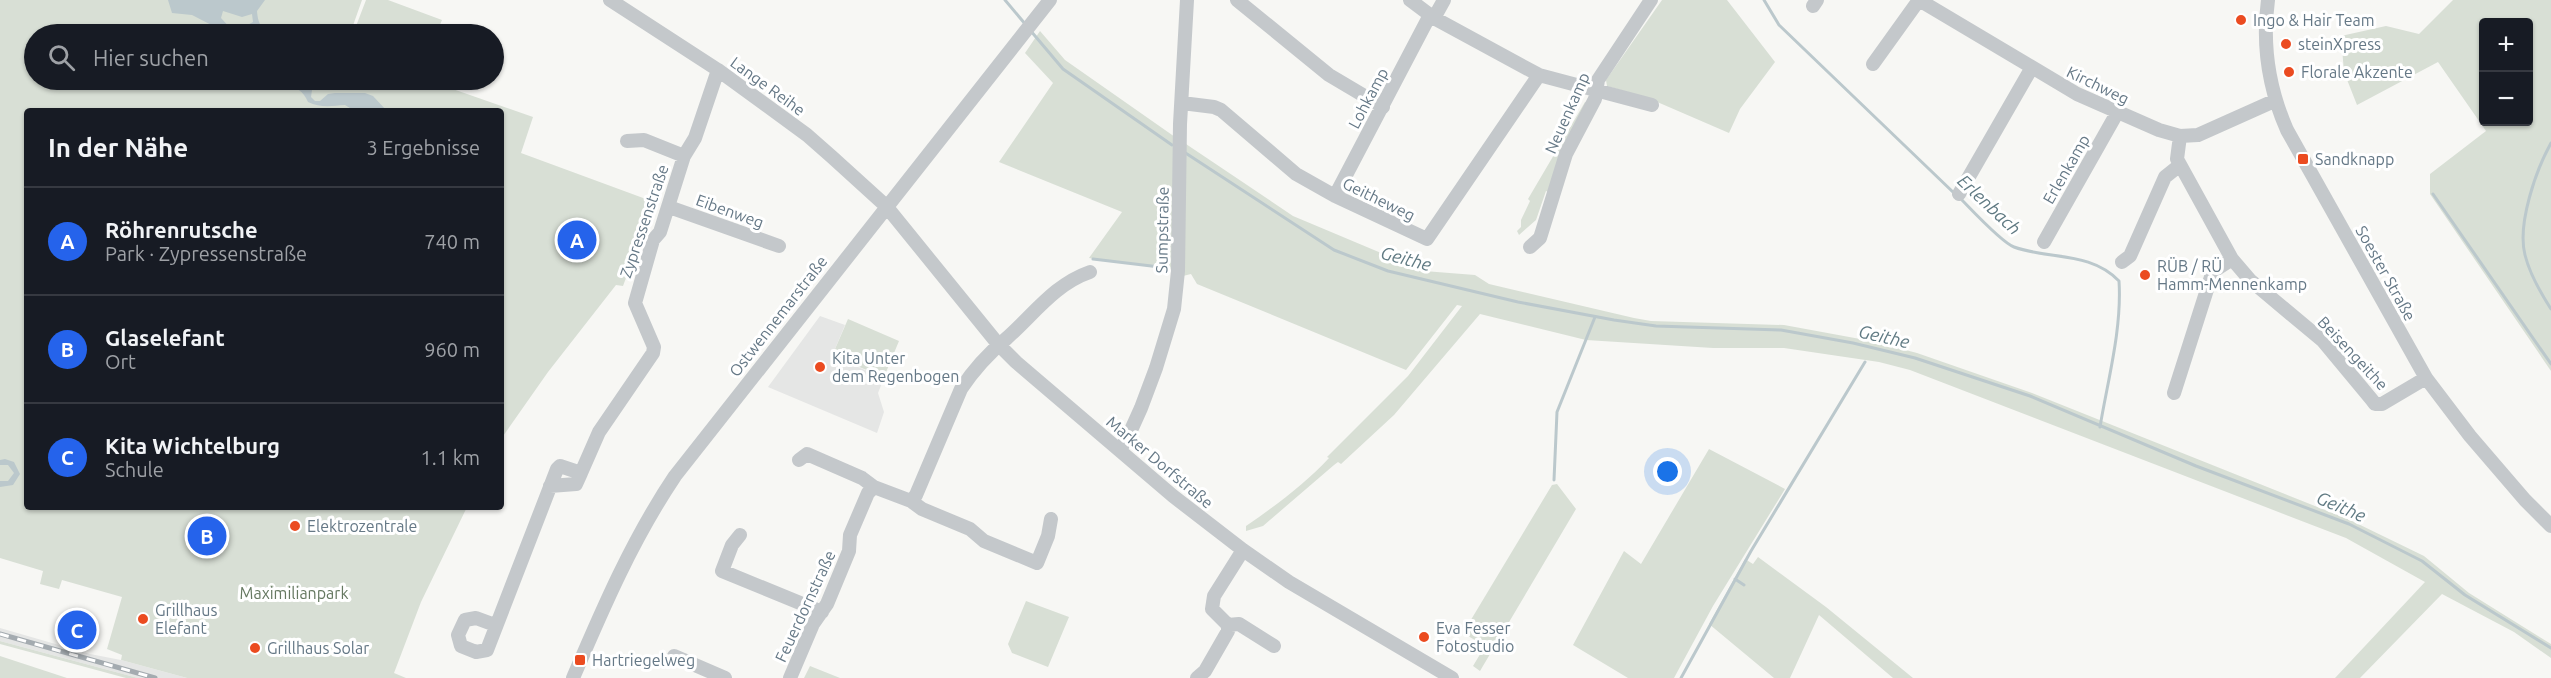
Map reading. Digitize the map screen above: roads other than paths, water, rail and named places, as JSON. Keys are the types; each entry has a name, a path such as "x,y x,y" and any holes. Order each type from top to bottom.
{"street":[{"name":"Lange Reihe","path":"610,0 718,70 807,135 890,211"},
{"name":"Ostwennemarstraße","path":"573,678 621,569 658,502 700,441 890,211 1050,0"},
{"name":"Sumpstraße","path":"1120,449 1151,382 1173,309 1178,271 1187,0"},
{"path":"1237,0 1329,75 1383,107"},
{"path":"1410,0 1432,17 1539,75 1652,105"},
{"name":"Lohkamp","path":"1335,196 1432,17 1444,0"},
{"name":"Neuenkamp","path":"1530,247 1540,238 1566,154 1595,99 1598,80 1651,0"},
{"path":"1873,64 1919,0"},
{"name":"Kirchweg","path":"1919,0 2031,69 2077,94 2151,128 2180,136 2198,135 2274,101"},
{"name":"Soester Straße","path":"2268,0 2267,39 2270,77 2274,101 2287,130 2426,378 2470,436 2524,500 2551,526"},
{"path":"1959,194 2031,69"},
{"name":"Zypressenstraße","path":"495,625 560,466 581,473 599,432 653,353 654,347 635,303 653,240 660,232 684,156 694,138 718,70"},
{"name":"Geitheweg","path":"1182,103 1221,110 1296,174 1335,196 1427,239 1539,75"},
{"name":"Erlenkamp","path":"2044,242 2117,113"},
{"name":"Beisengeithe","path":"2180,136 2177,159 2232,259 2250,280 2323,341 2376,404 2383,403 2426,378"},
{"path":"627,141 644,140 684,156"},
{"path":"2122,262 2130,256 2166,177 2180,165"},
{"name":"Eibenweg","path":"669,207 779,246"},
{"name":"Marker Dorfstraße","path":"890,211 921,246 998,344 1033,377 1173,496 1289,582 1452,678"},
{"path":"2174,393 2211,277 2215,270 2232,259"},
{"path":"911,501 916,495 960,389 969,375 1043,301 1075,277 1090,272"},
{"path":"799,460 807,454 862,478 874,487 911,501 922,509 970,529 984,541 1037,563 1048,536 1051,519"},
{"name":"Feuerdornstraße","path":"790,678 849,550 850,535 868,493 874,487"},
{"path":"740,535 732,545 722,571 822,612"},
{"path":"1228,625 1212,609 1212,604 1214,596 1243,550"},
{"path":"1228,625 1239,624 1274,646"},
{"path":"1197,678 1224,639 1228,625"},
{"path":"674,656 725,678"}],"waterway":[{"name":"Geithe","path":"1005,0 1026,25"},
{"name":"Erlenbach","path":"1764,0 1779,25 1954,193"},
{"name":"Geithe","path":"1030,30 1063,69 1172,145"},
{"path":"2551,143 2539,168 2529,198 2523,242 2530,269 2551,309"},
{"name":"Geithe","path":"1184,152 1334,250 1388,271 1518,302 1614,320 1656,326 1781,330 1853,343 1915,358 2030,396 2196,466 2349,524 2422,561 2465,595 2551,648"},
{"path":"2433,194 2551,364"},
{"name":"Erlenbach","path":"1959,197 2008,244 2028,251 2083,260 2108,271 2119,281 2114,354 2100,427"},
{"path":"1093,259 1168,268"},
{"path":"1554,480 1557,412 1595,317"},
{"path":"1681,678 1751,551 1865,362"},
{"path":"1735,579 1744,585"}],"railway":[{"path":"0,634 155,678"}],"place":[{"name":"Ingo & Hair Team","path":"2241,20"},
{"name":"steinXpress","path":"2286,44"},
{"name":"Florale Akzente","path":"2289,72"},
{"name":"Sandknapp","path":"2303,159"},
{"name":"Röhrenrutsche","path":"577,240"},
{"name":"RÜB / RÜ Hamm-Mennenkamp","path":"2145,275"},
{"name":"Kita Unter dem Regenbogen","path":"820,367"},
{"name":"Elektrozentrale","path":"295,526"},
{"name":"Glaselefant","path":"207,536"},
{"name":"Grillhaus Elefant","path":"143,619"},
{"name":"Kita Wichtelburg","path":"77,630"},
{"name":"Eva Fesser Fotostudio","path":"1424,637"},
{"name":"Grillhaus Solar","path":"255,648"},
{"name":"Hartriegelweg","path":"580,660"}],"park label":[{"name":"Maximilianpark","path":"294,593"}]}
